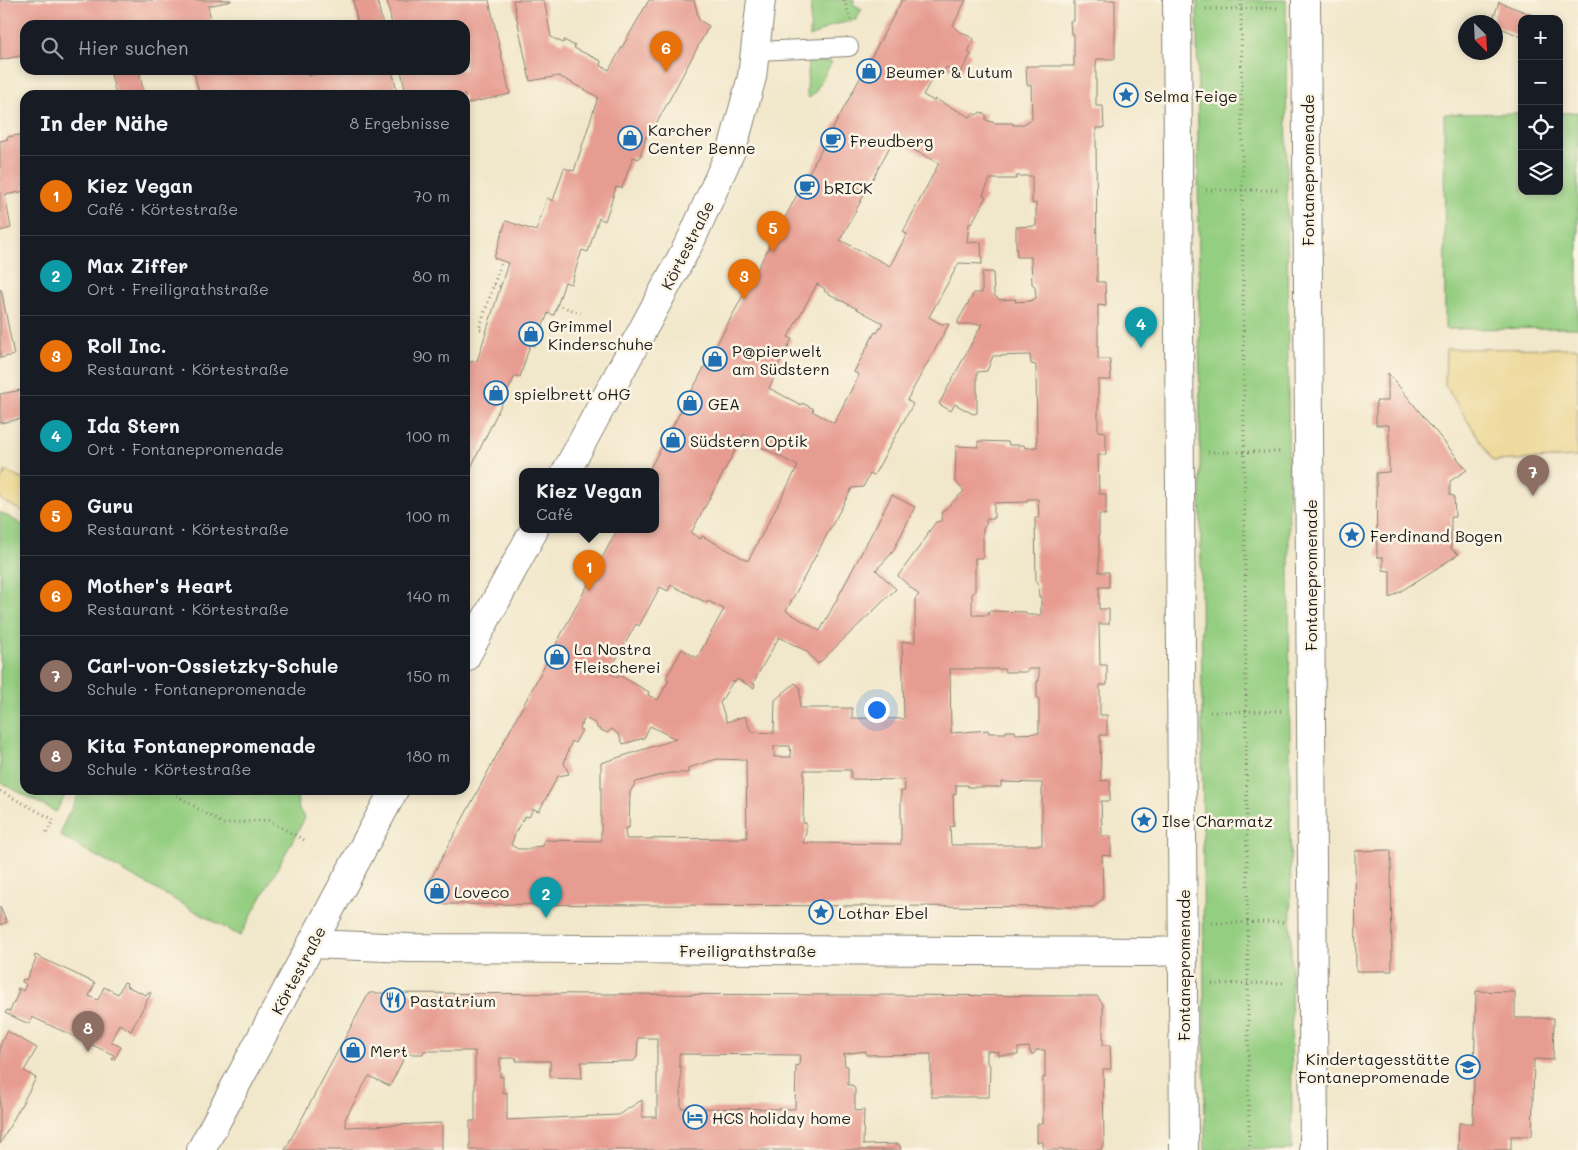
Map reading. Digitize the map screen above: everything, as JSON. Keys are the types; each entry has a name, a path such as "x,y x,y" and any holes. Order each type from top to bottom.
{"street":[{"name":"Körtestraße","path":"568,468 692,238 732,146 752,77 761,0"},
{"name":"Fontanepromenade","path":"1184,1150 1183,950 1187,4"},
{"name":"Fontanepromenade","path":"1296,4 1314,1150"},
{"path":"470,649 532,533"},
{"name":"Körtestraße","path":"201,1150 391,795"},
{"name":"Freiligrathstraße","path":"312,944 409,948 1140,952 1183,950"}],"lane":[{"path":"756,51 849,47"}],"path":[{"path":"844,0 853,26"},
{"path":"1241,0 1249,1150"},
{"path":"1187,4 1242,8 1296,4"},
{"path":"1198,190 1287,190"},
{"path":"486,331 479,329 502,261"},
{"path":"494,284 501,286"},
{"path":"557,305 581,313"},
{"path":"1200,452 1288,452"},
{"path":"1202,712 1289,711"},
{"path":"0,791 54,820 45,835"},
{"path":"176,795 223,824 268,820 304,840"},
{"path":"1204,923 1291,922"},
{"path":"1204,984 1291,983"}],"green space":[{"path":"811,0 854,0 853,4 862,9 856,20 833,25 810,37"},
{"path":"1197,0 1286,0 1292,1150 1205,1150"},
{"path":"808,61 832,62 814,94 809,98 807,95"},
{"path":"1578,112 1578,328 1445,329 1444,114 1518,113 1518,195 1563,195 1563,113"},
{"path":"0,512 20,523 20,793 0,782"},
{"path":"24,795 65,795 56,812"},
{"path":"78,795 297,795 299,810 305,818 240,936 60,836 64,823"}],"sand":[{"path":"1578,348 1577,457 1493,461 1445,385 1446,349"},
{"path":"6,471 20,478 20,510 0,499 0,481"}],"building":[{"path":"0,0 231,0 208,6 211,20 20,20 20,56 0,60"},
{"path":"353,0 377,0 382,20 357,20"},
{"path":"387,0 489,0 510,94 470,103 470,90 405,90 402,75 470,75 470,20 391,20"},
{"path":"513,0 544,0 551,37 563,43 564,40 575,46 574,48 601,61 600,65 609,70 649,0 694,0 699,20 709,26 653,130 649,128 639,159 633,157 622,188 616,187 605,221 599,218 588,252 582,250 571,284 565,282 554,315 548,313 535,346 530,345 520,377 515,376 470,470 470,362 477,361 508,263 494,258 506,221 536,231 547,198 553,201 564,168 574,171 598,97 559,76 530,81"},
{"path":"902,0 966,0 953,25 957,30 974,39 968,52 971,54 960,74 946,67 943,73 937,70 923,95 970,117 973,113 976,115 981,112 986,115 986,120 995,123 1022,125 1032,119 1031,85 1027,85 1026,66 1074,66 1074,34 1071,34 1070,21 1074,21 1074,0 1115,0 1115,59 1097,59 1096,66 1096,106 1103,106 1104,128 1096,128 1097,282 1105,282 1106,306 1098,305 1098,359 1110,359 1111,380 1098,380 1098,431 1106,432 1106,455 1098,455 1099,494 1106,494 1106,515 1099,514 1099,572 1109,572 1109,587 1099,587 1099,609 1109,609 1109,624 1099,624 1100,665 1107,665 1107,685 1100,685 1100,715 1107,715 1107,735 1100,735 1101,781 1110,780 1110,801 1101,801 1102,836 1111,836 1111,856 1102,855 1103,899 1093,907 440,904 428,884 615,533 659,533 659,468 650,468","holes":["895,137 905,142 904,145 939,163 903,232 907,234 890,266 840,240","1016,176 1032,176 1032,204 1036,203 1036,226 1016,227 1016,242 1017,257 1031,257 1032,284 1035,286 1036,298 1030,301 1015,302 1016,299 1000,300 994,295 993,272 982,272 982,293 974,293 958,321 958,324 982,324 939,404 951,411 955,404 973,414 977,413 977,372 987,371 993,356 1030,355 1031,364 1036,365 1037,447 1025,448 1024,445 1009,445 1008,442 978,441 978,447 956,446 955,481 964,491 942,512 941,521 936,522 898,576 919,595 915,599 915,642 902,642 904,719 852,718 852,708 800,708 800,687 795,683 775,700 774,733 751,732 745,716 727,722 720,703 733,681 735,682 737,679 754,688 755,685 753,683 779,637 806,651 818,664 896,589 876,570 892,553 915,507 892,495 820,631 786,611 852,488 863,487 870,474 874,475 913,404 907,400 949,324 941,324 929,317 959,263 982,264 981,242 967,243 969,224 972,223 986,197 983,195 990,179 1016,179","817,284 825,289 824,291 883,323 877,333 875,332 854,372 859,375 834,423 812,411 814,409 802,403 801,405 769,388 775,376 773,375 792,339 788,337","744,434 755,440 754,443 798,466 748,561 702,536 701,539 691,533","1027,499 1038,499 1039,518 1035,518 1036,583 1038,583 1039,597 1041,597 1041,615 1027,615 1026,612 989,611 988,615 972,615 972,594 975,592 975,558 983,558 983,529 986,525 986,519 994,519 994,503 1027,502","671,585 707,603 708,601 724,609 697,658 682,649 666,678 669,680 658,700 648,695 649,692 619,675 618,678 609,672 636,624 639,626 660,587 668,591","950,669 1004,669 1005,672 1027,672 1028,669 1039,669 1039,681 1037,681 1039,733 1016,734 1015,731 989,733 988,730 951,733","585,718 596,724 597,728 607,733 612,729 619,735 623,744 644,738 650,726 676,739 601,763 601,841 544,840 543,846 533,847 532,849 518,849 511,845 517,829 525,816 529,817 533,809 539,811 558,776 569,774 564,763 572,741 575,743 582,730 579,729","774,746 790,746 791,757 774,757","717,759 746,760 747,838 626,839 625,828 629,828 630,792 636,782 669,773 688,773 688,768","804,770 851,770 851,779 904,780 905,791 901,791 901,844 803,843 806,823 803,823","1001,782 1042,783 1042,845 951,845 950,827 954,826 953,794 956,794 956,785 967,785 968,787 1001,787"]},
{"path":"1499,2 1532,15 1518,15 1518,35 1503,29 1503,15 1494,15"},
{"path":"111,75 140,75 143,90 115,90"},
{"path":"195,75 393,75 397,90 198,90"},
{"path":"20,135 20,192 5,195 11,228 0,231 0,141 8,139 7,137"},
{"path":"0,290 14,355 0,358"},
{"path":"1388,373 1467,470 1450,481 1450,495 1454,496 1455,517 1451,517 1451,549 1459,554 1390,598 1390,571 1383,570 1383,557 1377,557 1376,473 1389,472 1389,425 1376,425 1376,401 1388,401"},
{"path":"20,390 20,419 0,423 0,394"},
{"path":"1391,850 1392,971 1356,971 1355,851"},
{"path":"0,907 7,922 0,925"},
{"path":"35,955 95,983 89,996 98,1000 104,987 118,994 124,982 127,983 126,986 146,995 148,992 151,993 131,1031 119,1024 111,1041 121,1047 114,1060 112,1059 114,1055 32,1017 29,1024 5,1013 7,1010 10,1011 19,991 17,990 18,988 23,991 26,984 22,982 23,979 26,980 36,959"},
{"path":"1476,991 1515,992 1515,1018 1554,1018 1553,1060 1534,1059 1532,1136 1511,1136 1511,1150 1458,1150 1459,1123 1473,1123"},
{"path":"369,993 1097,996 1103,1004 1103,1045 1110,1045 1111,1069 1103,1069 1104,1146 1102,1146 1102,1150 1043,1150 1043,1142 1037,1142 1037,1124 1043,1124 1045,1050 1036,1050 1034,1054 1031,1054 1029,1047 1018,1048 1018,1055 998,1055 999,1052 987,1051 987,1063 990,1065 989,1097 931,1097 931,1054 866,1055 866,1051 844,1054 845,1066 848,1066 848,1085 852,1085 855,1089 855,1111 864,1110 863,1145 899,1144 901,1150 470,1150 470,1121 475,1121 475,1051 424,1051 423,1054 406,1054 390,1086 369,1076 345,1119 346,1127 442,1123 442,1150 285,1150","holes":["638,1038 657,1038 657,1117 642,1117 642,1100 618,1115 507,1120 507,1092 503,1093 503,1076 500,1077 500,1058 517,1058 516,1061 550,1061 550,1077 582,1078 581,1062 634,1061 637,1057","679,1054 800,1055 799,1066 796,1065 795,1109 681,1108 681,1066 679,1067"]},
{"path":"7,1031 37,1048 24,1071 36,1078 0,1144 0,1045"}],"place":[{"name":"Beumer & Lutum","path":"869,71"},
{"name":"Mother's Heart","path":"666,72"},
{"name":"Selma Feige","path":"1126,95"},
{"name":"Karcher Center Benne","path":"630,138"},
{"name":"Freudberg","path":"833,140"},
{"name":"bRICK","path":"807,187"},
{"name":"Guru","path":"773,252"},
{"name":"Roll Inc.","path":"744,300"},
{"name":"Grimmel Kinderschuhe","path":"531,334"},
{"name":"Ida Stern","path":"1141,348"},
{"name":"P@pierwelt am Südstern","path":"715,359"},
{"name":"spielbrett oHG","path":"496,393"},
{"name":"GEA","path":"690,403"},
{"name":"Südstern Optik","path":"673,440"},
{"name":"Carl-von-Ossietzky-Schule","path":"1533,496"},
{"name":"Ferdinand Bogen","path":"1352,535"},
{"name":"Kiez Vegan","path":"589,591"},
{"name":"La Nostra Fleischerei","path":"557,657"},
{"name":"Ilse Charmatz","path":"1144,820"},
{"name":"Loveco","path":"437,891"},
{"name":"Lothar Ebel","path":"821,912"},
{"name":"Max Ziffer","path":"546,918"},
{"name":"Pastatrium","path":"393,1000"},
{"name":"Mert","path":"353,1050"},
{"name":"Kita Fontanepromenade","path":"88,1052"},
{"name":"Kindertagesstätte Fontanepromenade","path":"1468,1067"},
{"name":"HCS holiday home","path":"695,1117"}]}
